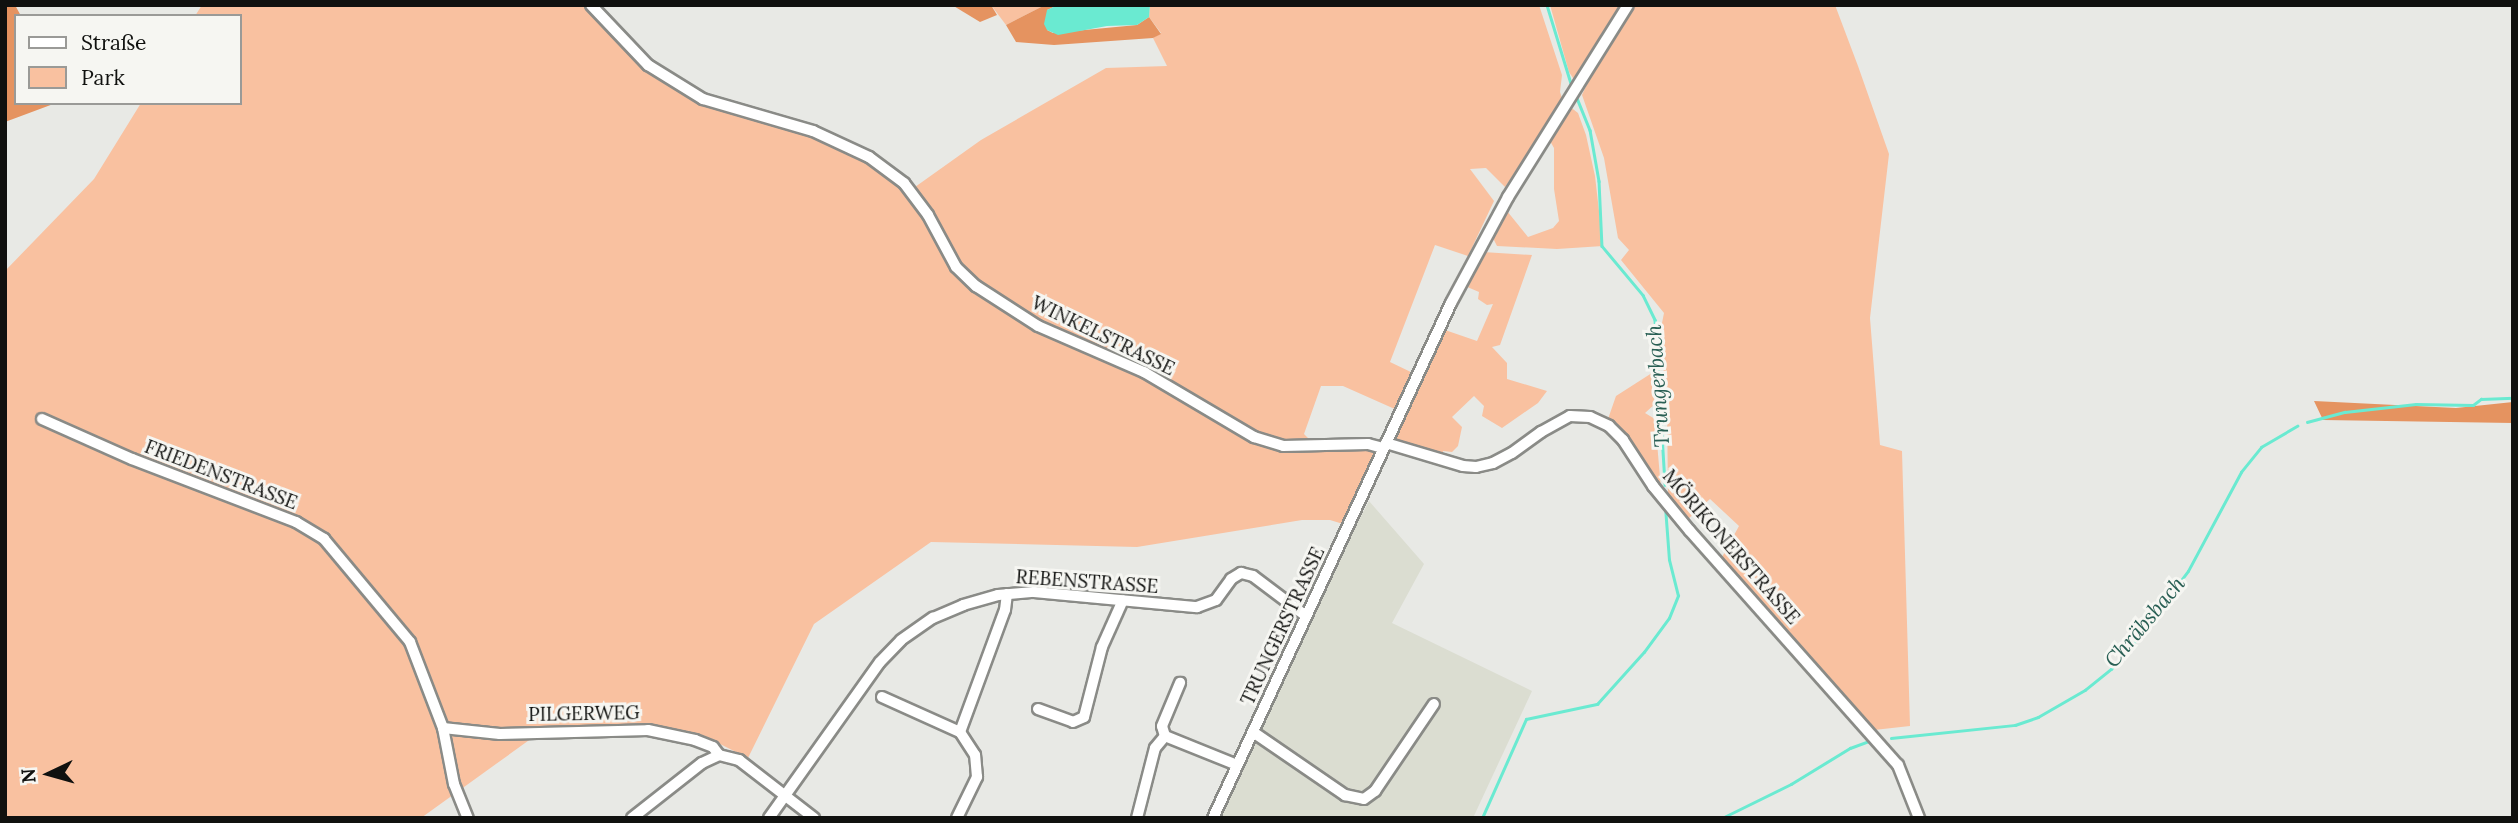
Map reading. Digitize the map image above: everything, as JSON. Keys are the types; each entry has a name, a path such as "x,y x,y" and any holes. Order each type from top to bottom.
{"street":[{"name":"WINKELSTRASSE","path":"591,5 648,65 703,100 813,131 869,157 904,183 928,215 956,267 976,286 1038,326 1144,372 1254,437 1283,446"},
{"path":"1385,446 1451,303 1508,197 1628,5"},
{"name":"MÖRIKONERSTRASSE","path":"1283,446 1368,444 1463,467 1476,467 1493,463 1512,453 1541,432 1570,416 1590,417 1609,426 1690,531 1898,765 1919,818"},
{"name":"FRIEDENSTRASSE","path":"42,419 132,459 296,522 324,539 410,642 443,728 454,784 468,818"},
{"name":"TRUNGERSTRASSE","path":"1213,818 1385,446"},
{"name":"REBENSTRASSE","path":"769,818 880,662 901,640 949,610 1007,594 1043,593 1204,606 1219,597 1237,574 1245,573 1306,616"},
{"path":"960,732 1005,610 1007,594"},
{"path":"1038,709 1073,722 1084,717 1102,647 1122,600"},
{"path":"1165,736 1162,726 1180,683"},
{"path":"881,697 960,732 975,755 977,777 957,818"},
{"path":"1253,732 1345,795 1364,800 1375,791 1434,704"},
{"name":"PILGERWEG","path":"443,728 500,734 648,730 695,740 713,747 719,755 739,760 814,818"},
{"path":"1165,736 1237,765"},
{"path":"1137,818 1155,748 1165,736"},
{"path":"632,818 702,763 719,755"}],"shaded area":[{"path":"5,5 15,5 20,14 14,14 14,105 51,105 5,122"},
{"path":"952,5 991,5 997,15 980,22"},
{"path":"1045,5 1058,5 1047,10 1047,30 1053,33 1137,25 1149,17 1161,34 1153,38 1054,45 1016,42 1006,25"},
{"path":"1058,5 1150,5 1149,17 1137,25 1107,26 1058,35 1047,30 1044,24 1047,10"},
{"path":"2314,401 2456,408 2513,402 2513,423 2323,420"},
{"path":"1369,501 1424,564 1392,623 1532,691 1473,818 1221,818 1338,560"}],"green space":[{"path":"202,5 587,5 625,46 721,109 820,138 874,164 908,192 981,140 1106,68 1167,66 1153,38 1161,33 1149,17 1150,5 1539,5 1562,75 1560,92 1563,101 1505,187 1486,168 1470,169 1494,201 1468,256 1435,245 1390,362 1415,374 1397,410 1343,386 1321,386 1304,434 1309,439 1308,451 1364,447 1374,454 1343,524 1330,520 1302,520 1137,547 931,542 814,624 748,758 712,740 539,728 539,733 421,818 5,818 5,271 94,179 140,105 242,105 242,14 196,14"},
{"path":"991,5 1045,5 1006,25"},
{"path":"1550,5 1623,5 1575,81 1569,72"},
{"path":"1633,5 1835,5 1889,154 1870,318 1880,445 1902,451 1910,726 1874,730 1721,559 1739,526 1710,499 1687,520 1668,498 1667,404 1660,333 1664,313 1621,260 1629,250 1618,238 1604,158 1582,95 1596,64"},
{"path":"1569,106 1578,113 1586,135 1595,176 1603,246 1557,249 1497,246 1492,236 1507,211 1528,237 1553,228 1559,221 1554,189 1554,148 1550,141"},
{"path":"1483,252 1532,255 1500,345 1492,347 1507,363 1507,379 1547,391 1538,403 1502,428 1482,416 1484,406 1474,396 1452,417 1462,427 1458,446 1452,452 1443,451 1443,458 1397,443 1395,436 1445,330 1477,341 1493,304 1487,305 1478,299 1479,292 1465,286"},
{"path":"1655,371 1652,384 1655,404 1645,413 1655,419 1661,489 1608,419 1616,396"}],"waterway":[{"name":"Trungerbach","path":"1547,5 1572,87"},
{"name":"Trungerbach","path":"1577,98 1590,130 1599,181 1602,246 1643,295 1655,320 1665,485"},
{"name":"Chräbsbach","path":"2307,422 2345,412 2416,404 2473,405 2481,399 2513,398"},
{"name":"Chräbsbach","path":"1891,738 2015,725 2038,717 2085,690 2111,669 2133,644 2188,571 2241,472 2261,447 2297,426"},
{"name":"Trungerbach","path":"1482,818 1526,719 1597,704 1644,652 1669,618 1678,596 1669,560 1665,507"},
{"name":"Chräbsbach","path":"1722,818 1791,784 1850,748 1872,740"}]}
